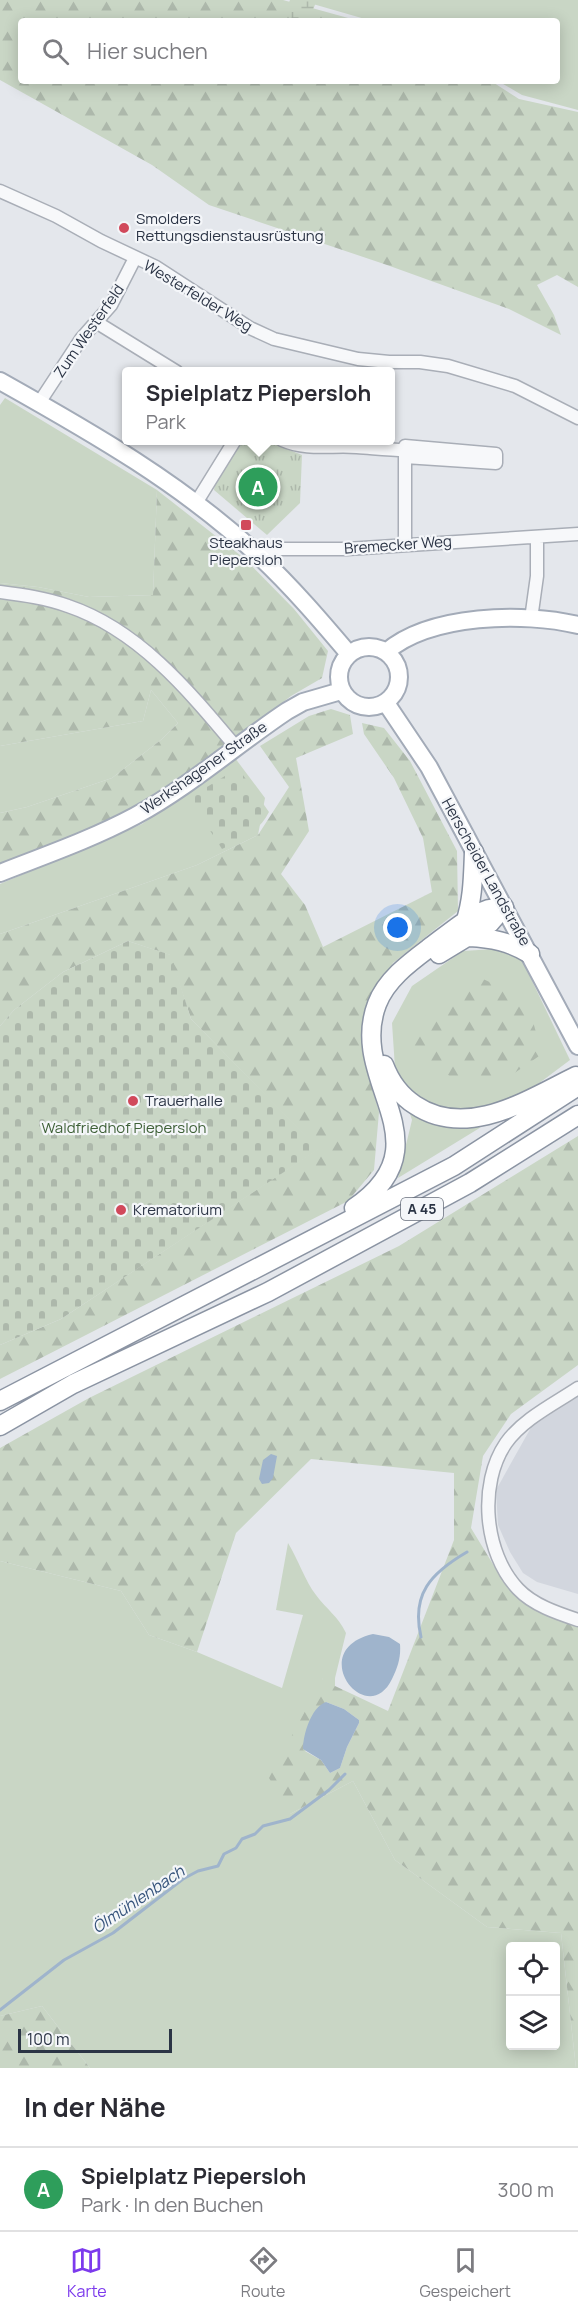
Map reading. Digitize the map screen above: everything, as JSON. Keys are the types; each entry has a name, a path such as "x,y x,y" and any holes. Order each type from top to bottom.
{"highway":[{"path":"467,930 473,889 474,852"},
{"path":"504,907 486,910 467,930 413,973 393,994 381,1020 381,1047 387,1074 409,1101 421,1109 450,1118 467,1118 500,1112 577,1079"},
{"path":"301,1245 369,1198 380,1188 388,1175 396,1147 395,1132 392,1115 372,1054 372,1022 377,1004 394,978 408,964 467,930 514,944 530,954"},
{"name":"A 45","path":"0,1401 454,1166 577,1079"},
{"name":"A 45","path":"0,1426 73,1384 267,1292 470,1183 576,1116"}],"main road":[{"path":"0,381 127,455 196,503 260,557 349,654"},
{"path":"386,652 404,639 442,627 481,620 531,619 578,625"},
{"path":"369,646 386,652 396,663 400,680 396,693 386,703 373,708 358,706 341,690 339,670 344,659 359,648 369,646"},
{"name":"Werkshagener Straße","path":"0,873 103,832 137,815 175,791 295,706 341,690"},
{"name":"Herscheider Landstraße","path":"386,703 429,767 578,1046"}],"street":[{"name":"Westerfelder Weg","path":"0,191 56,216 156,267 259,333 274,339 389,367 433,363 486,376 515,386 578,418"},
{"name":"Zum Westerfeld","path":"39,403 81,339 111,305 135,258"},
{"path":"96,322 169,367"},
{"path":"196,503 232,445"},
{"path":"294,445 300,447 379,445 405,453 496,463 496,454 405,446 405,453 404,491 405,544"},
{"name":"Bremecker Weg","path":"260,557 274,549 346,549 578,534"},
{"path":"531,619 537,576 537,537"},
{"path":"0,592 69,606 104,622 136,642 174,677 236,747"},
{"path":"578,1388 526,1422 506,1443 496,1465 489,1492 490,1533 501,1563 517,1588 531,1599 555,1612 578,1620"}],"shaded area":[{"path":"578,1394 578,1594 537,1582 523,1573 510,1552 498,1525 496,1490 533,1424"}],"green space":[{"path":"0,0 283,0 348,18 18,18 18,84 496,84 519,99 578,112 578,287 557,275 537,285 554,315 561,335 509,309 209,205 152,165 0,80"},
{"path":"290,0 317,0 312,12 313,18 292,18 287,7"},
{"path":"299,0 578,0 578,110 522,95 503,84 560,84 560,18 362,18"},
{"path":"5,398 157,490 153,595 89,597 38,587 0,583 0,405"},
{"path":"239,445 277,445 302,455 300,503 267,535 214,490 215,484"},
{"path":"157,490 245,559 294,609 328,651 322,678 291,696 176,786 135,810 65,841 0,865 0,813 27,807 112,778 162,739 178,723 151,690 143,721 0,746 0,583 38,587 89,597 153,595"},
{"path":"151,690 178,723 162,739 112,778 27,807 0,813 0,746 143,721"},
{"path":"331,709 350,715 353,734 296,758 309,831 281,874 305,905 323,947 432,892 423,838 394,778 364,734 362,723 384,728 410,761 457,851 458,911 393,963 363,1016 365,1064 379,1112 374,1170 348,1201 0,1379 0,1345 61,1319 318,1149 191,1019 170,955 128,941 63,972 14,1010 0,1026 0,934 197,865 258,835 289,787 260,746 309,716"},
{"path":"235,758 265,798 258,835 197,865 0,934 0,884 142,824"},
{"path":"238,768 269,812 255,830 243,839 222,849 189,798"},
{"name":"Waldfriedhof Piepersloh","path":"128,941 171,955 191,1019 319,1149 61,1319 0,1345 0,1026 14,1010 63,972"},
{"path":"494,949 522,960 570,1060 478,1129 398,1178 412,1120 395,1068 392,1023 412,986 463,951"},
{"path":"481,978 527,1000 542,1054 503,1081 456,1081 413,1048 427,1012"},
{"path":"578,1136 578,1365 511,1414 483,1456 471,1528 505,1584 531,1606 578,1624 578,2068 576,2068 561,1933 487,1927 395,1860 353,1781 290,1814 269,1778 323,1678 335,1678 335,1686 388,1711 454,1540 454,1473 311,1459 236,1533 197,1652 149,1635 121,1591 0,1561 0,1448 89,1398 399,1246","holes":["326,1702 344,1709 359,1720 359,1723 340,1768 330,1773 321,1760 303,1750"]},
{"path":"288,1543 312,1589 346,1633 335,1678 323,1678 290,1814 353,1781 395,1860 487,1927 561,1933 576,2068 90,2068 42,2006 0,2016 0,1561 121,1591 149,1635 197,1652 282,1688 303,1615 276,1610"},
{"path":"42,2006 90,2068 0,2068 0,2016"}],"water":[{"path":"271,1454 277,1456 273,1478 269,1483 262,1484 259,1479 263,1460"},
{"path":"373,1634 389,1637 400,1644 400,1653 392,1679 381,1693 369,1696 357,1692 347,1682 342,1669 343,1655 353,1643"},
{"path":"326,1702 344,1709 359,1720 340,1768 330,1773 321,1760 303,1749 304,1736 312,1715"}],"waterway":[{"name":"Ölmühlenbach","path":"421,1637 419,1609 427,1586 443,1568 467,1552"},
{"name":"Ölmühlenbach","path":"0,2010 64,1960 113,1933 183,1879 198,1871 218,1866 224,1854 236,1848 242,1839 255,1834 263,1826 290,1819 329,1790 345,1774"}],"place":[{"name":"Smolders Rettungsdienstausrüstung","path":"124,228"},
{"name":"Spielplatz Piepersloh","path":"258,487"},
{"name":"Steakhaus Piepersloh","path":"246,525"},
{"name":"Trauerhalle","path":"133,1101"},
{"name":"Krematorium","path":"121,1210"}]}
